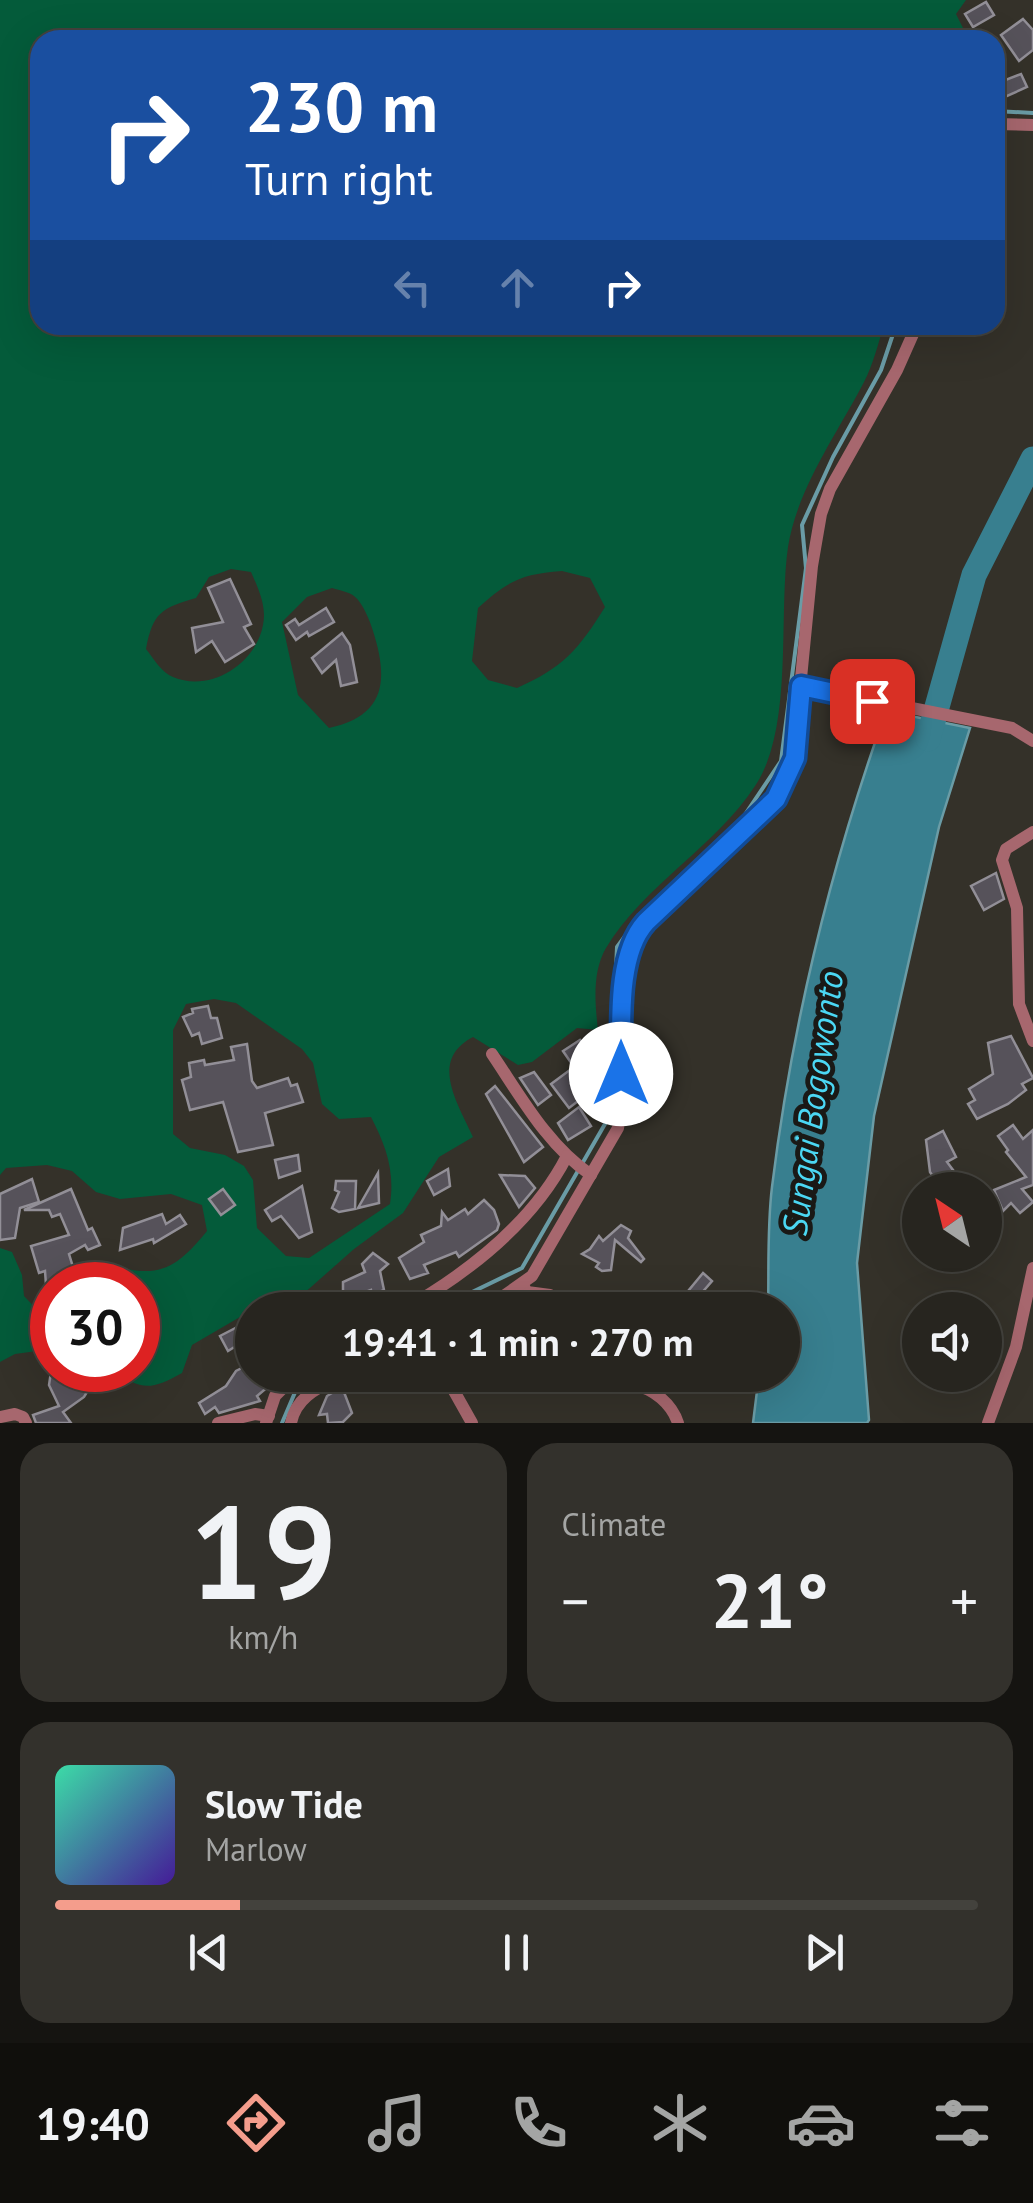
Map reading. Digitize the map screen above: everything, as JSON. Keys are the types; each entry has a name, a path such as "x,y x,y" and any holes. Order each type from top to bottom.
{"street":[{"path":"1005,124 1033,125"},
{"path":"510,1292 532,1276 618,1128 622,1111 622,1007 634,938 646,922 776,799 795,758 812,566 821,514 830,489 913,335"},
{"path":"801,686 1012,728 1033,741"},
{"path":"1033,832 1006,849 1002,860 1017,908 1019,1004 1033,1041"},
{"path":"492,1054 540,1126 569,1159 589,1174"},
{"path":"430,1292 480,1258 517,1226 569,1159"},
{"path":"988,1423 1016,1347 1033,1268"},
{"path":"522,1284 528,1292"},
{"path":"218,1423 240,1416 268,1420 279,1392"},
{"path":"290,1423 293,1411 315,1392"},
{"path":"455,1392 472,1423"},
{"path":"654,1392 675,1412 678,1423"},
{"path":"0,1417 15,1414 26,1423"}],"green space":[{"path":"0,0 966,0 956,14 964,30 30,30 30,335 881,335 867,375 819,462 793,525 785,575 780,703 767,762 739,808 640,905 606,948 597,978 598,1030 577,1028 532,1062 518,1065 473,1037 460,1046 449,1070 454,1096 473,1137 439,1157 403,1213 305,1292 235,1292 235,1320 192,1345 182,1373 160,1383 160,1269 186,1254 207,1231 202,1205 171,1194 120,1199 96,1192 72,1171 47,1165 6,1168 0,1175","holes":["231,569 251,572 261,597 263,625 259,639 241,662 216,678 202,681 173,677 161,669 146,649 161,613 196,598 209,577","548,572 590,578 605,607 578,646 547,673 517,688 488,680 472,661 478,608 498,591 516,580","332,588 354,596 368,617 378,649 381,680 378,694 362,715 329,728 298,695 282,622 307,597","214,999 236,1003 302,1049 313,1063 322,1104 339,1119 371,1117 388,1159 390,1204 309,1258 286,1256 257,1228 253,1180 244,1166 225,1155 190,1148 173,1134 173,1030 186,1004"]},
{"path":"0,1248 12,1252 22,1275 24,1296 30,1302 30,1352 0,1362"}],"water":[{"path":"886,711 970,728 939,827 874,1116 857,1263 869,1420 753,1423 757,1392 800,1392 800,1292 768,1292 772,1187 802,1005 831,886"}],"building":[{"path":"986,2 994,15 973,27 965,14"},
{"path":"1023,19 1033,30 1033,50 1019,61 1005,41 1005,32"},
{"path":"1021,74 1027,87 1005,97 1005,80"},
{"path":"230,579 251,624 244,627 254,644 225,662 212,641 196,652 192,628 223,622 208,588"},
{"path":"326,608 334,622 296,640 286,625 295,619 299,625"},
{"path":"342,633 350,645 357,682 341,686 336,660 322,673 312,658"},
{"path":"996,873 1004,899 984,910 971,886"},
{"path":"208,1006 211,1018 217,1018 222,1038 202,1044 199,1033 192,1036 183,1017 193,1013 192,1009"},
{"path":"1011,1036 1033,1078 1022,1084 1026,1090 1008,1104 977,1119 968,1104 975,1100 969,1089 993,1074 988,1043"},
{"path":"580,1040 592,1057 585,1062 591,1070 571,1084 582,1098 569,1108 551,1084 574,1067 563,1051"},
{"path":"247,1044 252,1081 257,1088 288,1078 291,1086 297,1084 303,1102 265,1113 273,1145 238,1152 223,1102 190,1110 182,1080 191,1077 189,1063 204,1060 205,1065 234,1060 231,1047"},
{"path":"534,1072 551,1095 538,1105 520,1078"},
{"path":"495,1086 543,1147 524,1162 486,1094"},
{"path":"579,1107 591,1126 568,1140 558,1123"},
{"path":"1013,1125 1023,1139 1033,1130 1033,1185 1022,1189 1033,1202 1020,1213 1011,1203 1002,1209 1002,1187 1026,1177 998,1136"},
{"path":"943,1131 956,1157 947,1162 953,1170 930,1172 926,1140"},
{"path":"298,1155 300,1171 279,1178 275,1160"},
{"path":"448,1169 450,1186 434,1195 427,1181"},
{"path":"378,1173 379,1203 358,1208"},
{"path":"500,1175 525,1176 535,1188 519,1207"},
{"path":"32,1179 39,1202 20,1208 15,1238 0,1240 0,1194"},
{"path":"336,1181 356,1181 355,1209 339,1212 332,1208 339,1192 335,1190"},
{"path":"302,1186 312,1232 299,1238 281,1216 272,1221 265,1210"},
{"path":"71,1189 88,1230 92,1228 100,1245 88,1250 85,1245 69,1254 71,1262 36,1262 31,1246 69,1235 60,1214 52,1217 49,1210 24,1210"},
{"path":"223,1189 235,1205 221,1215 209,1199"},
{"path":"484,1200 494,1210 497,1230 459,1257 456,1252 424,1265 428,1273 410,1279 399,1258 424,1242 421,1235 441,1226 442,1212 448,1220 465,1209 468,1214"},
{"path":"162,1214 166,1224 180,1215 186,1224 154,1243 153,1239 120,1250 123,1228"},
{"path":"621,1225 631,1231 628,1238 644,1259 641,1262 615,1240 611,1270 602,1271 596,1267 599,1263 582,1254 599,1236 603,1241"},
{"path":"373,1253 388,1264 380,1271 384,1290 343,1292 343,1282 365,1272 362,1264"},
{"path":"703,1273 712,1281 703,1292 687,1292"},
{"path":"235,1328 235,1347 228,1351 220,1336"},
{"path":"235,1372 235,1392 262,1392 257,1396 260,1401 219,1413 215,1407 205,1414 199,1403 226,1386"},
{"path":"52,1392 87,1392 63,1412 71,1423 36,1423 33,1415 59,1406"},
{"path":"344,1392 352,1413 343,1422 328,1423 327,1414 319,1415 327,1396"}],"waterway":[{"path":"1005,112 1033,113"},
{"path":"472,1292 522,1268 609,1117 617,947 637,920 744,816 781,761 806,568 802,525 833,457 881,370 893,335"},
{"name":"Sungai Bogowonto","path":"928,739 974,575 1033,459"},
{"path":"282,1423 295,1392"}],"route":[{"path":"621,1074 622,1007 634,938 646,922 776,799 795,758 801,686 872,701"}]}
